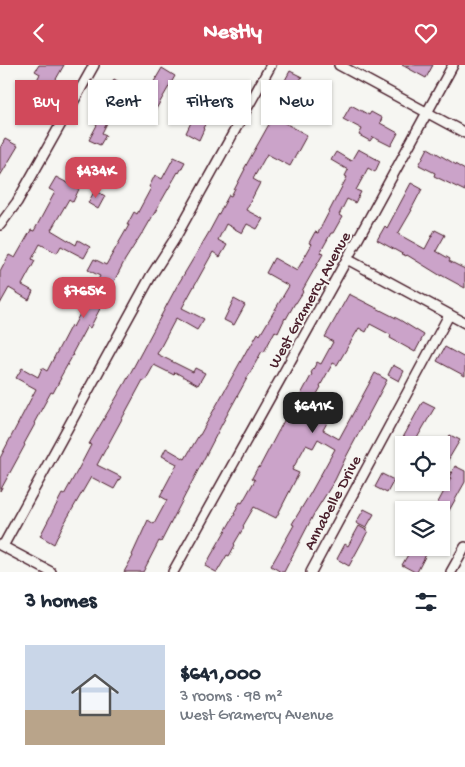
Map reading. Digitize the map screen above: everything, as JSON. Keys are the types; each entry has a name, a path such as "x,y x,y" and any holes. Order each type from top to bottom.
{"street":[{"path":"0,225 17,202 94,65"},
{"path":"51,572 1,545 271,65"},
{"path":"339,65 465,133"},
{"name":"West Gramercy Avenue","path":"173,572 454,65"},
{"path":"347,259 465,323"},
{"name":"Annabelle Drive","path":"310,572 450,315"},
{"path":"451,572 465,547"}],"building":[{"path":"39,65 64,65 56,80 37,80 40,74 35,71"},
{"path":"402,65 433,65 426,78"},
{"path":"162,68 175,76 173,80 168,80 168,88 158,106 158,80 155,80"},
{"path":"290,71 302,77 300,80 285,80"},
{"path":"351,105 369,115 371,112 382,118 380,123 398,133 391,146 373,137 370,141 359,135 362,129 343,119"},
{"path":"97,125 106,125 102,133 106,135 100,145 89,140"},
{"path":"190,125 205,125 199,140 186,133"},
{"path":"269,125 288,125 307,135 290,166 267,154 253,179 260,183 246,210 263,219 257,229 247,224 242,233 226,224 218,240 227,245 220,257 213,252 182,308 204,319 197,330 176,318 157,354 193,372 195,368 205,373 198,385 175,372 174,375 154,365 145,381 143,380 97,465 121,477 114,489 91,477 54,544 40,536 62,494 64,495 80,466 91,445 89,444 229,195 231,196"},
{"path":"5,139 18,146 0,176 0,148"},
{"path":"428,148 465,170 465,191 434,176 435,173 419,165"},
{"path":"358,149 380,161 375,172 368,168 356,190 361,192 355,203 347,199 339,215 342,217 320,253 323,254 303,292 285,318 278,333 275,331 264,352 262,351 161,542 159,541 143,572 124,572 148,520 154,524 167,500 160,496 177,464 162,456 166,448 185,459 248,348 258,333 260,335 289,286 266,273 274,258 297,271 312,244 309,243 315,232 318,233 347,177 345,176 348,170 331,160 336,152 351,161"},
{"path":"174,157 185,162 125,260 90,328 87,326 53,393 51,392 34,423 25,445 0,491 0,458 36,389 16,378 22,368 38,377 42,368 47,371 100,276 88,270 94,259 106,265 129,225 127,225 134,212 137,214 151,188 149,187 155,175 162,179"},
{"path":"56,177 79,189 73,202 69,199 51,230 76,245 78,240 90,247 84,258 61,246 57,253 40,244 32,259 35,261 22,285 33,291 29,300 9,288 0,304 0,272 9,255 15,258 31,230 34,231 55,192 49,189"},
{"path":"411,183 422,189 398,234 425,249 435,230 445,235 436,251 450,259 449,261 465,269 465,288 377,240 385,226 387,228"},
{"path":"95,190 105,196 98,209 88,203"},
{"path":"349,294 400,320 424,335 415,352 390,338 391,335 370,324 366,332 359,328 337,365 333,363 317,394 337,405 323,430 339,439 375,373 387,380 284,572 271,566 294,525 292,524 335,449 318,439 313,448 306,445 292,470 299,473 276,518 254,507 229,556 227,555 216,572 205,566 240,502 242,503 255,480 252,478 297,396 299,398 317,362 321,364 333,342 325,337"},
{"path":"234,299 245,305 234,325 224,320"},
{"path":"445,347 465,358 465,376 437,361"},
{"path":"393,365 404,371 399,381 388,375"},
{"path":"423,401 435,407 418,436 404,436"},
{"path":"450,435 460,440 450,457 450,436"},
{"path":"455,466 465,471 465,482 450,509 450,501 439,501 444,491 450,491 450,475"},
{"path":"382,474 394,480 387,493 375,487"},
{"path":"364,509 374,514 366,528 356,523"},
{"path":"359,526 368,531 349,566 337,559 345,544 348,546"},
{"path":"407,556 425,556 417,572 402,565"}]}
